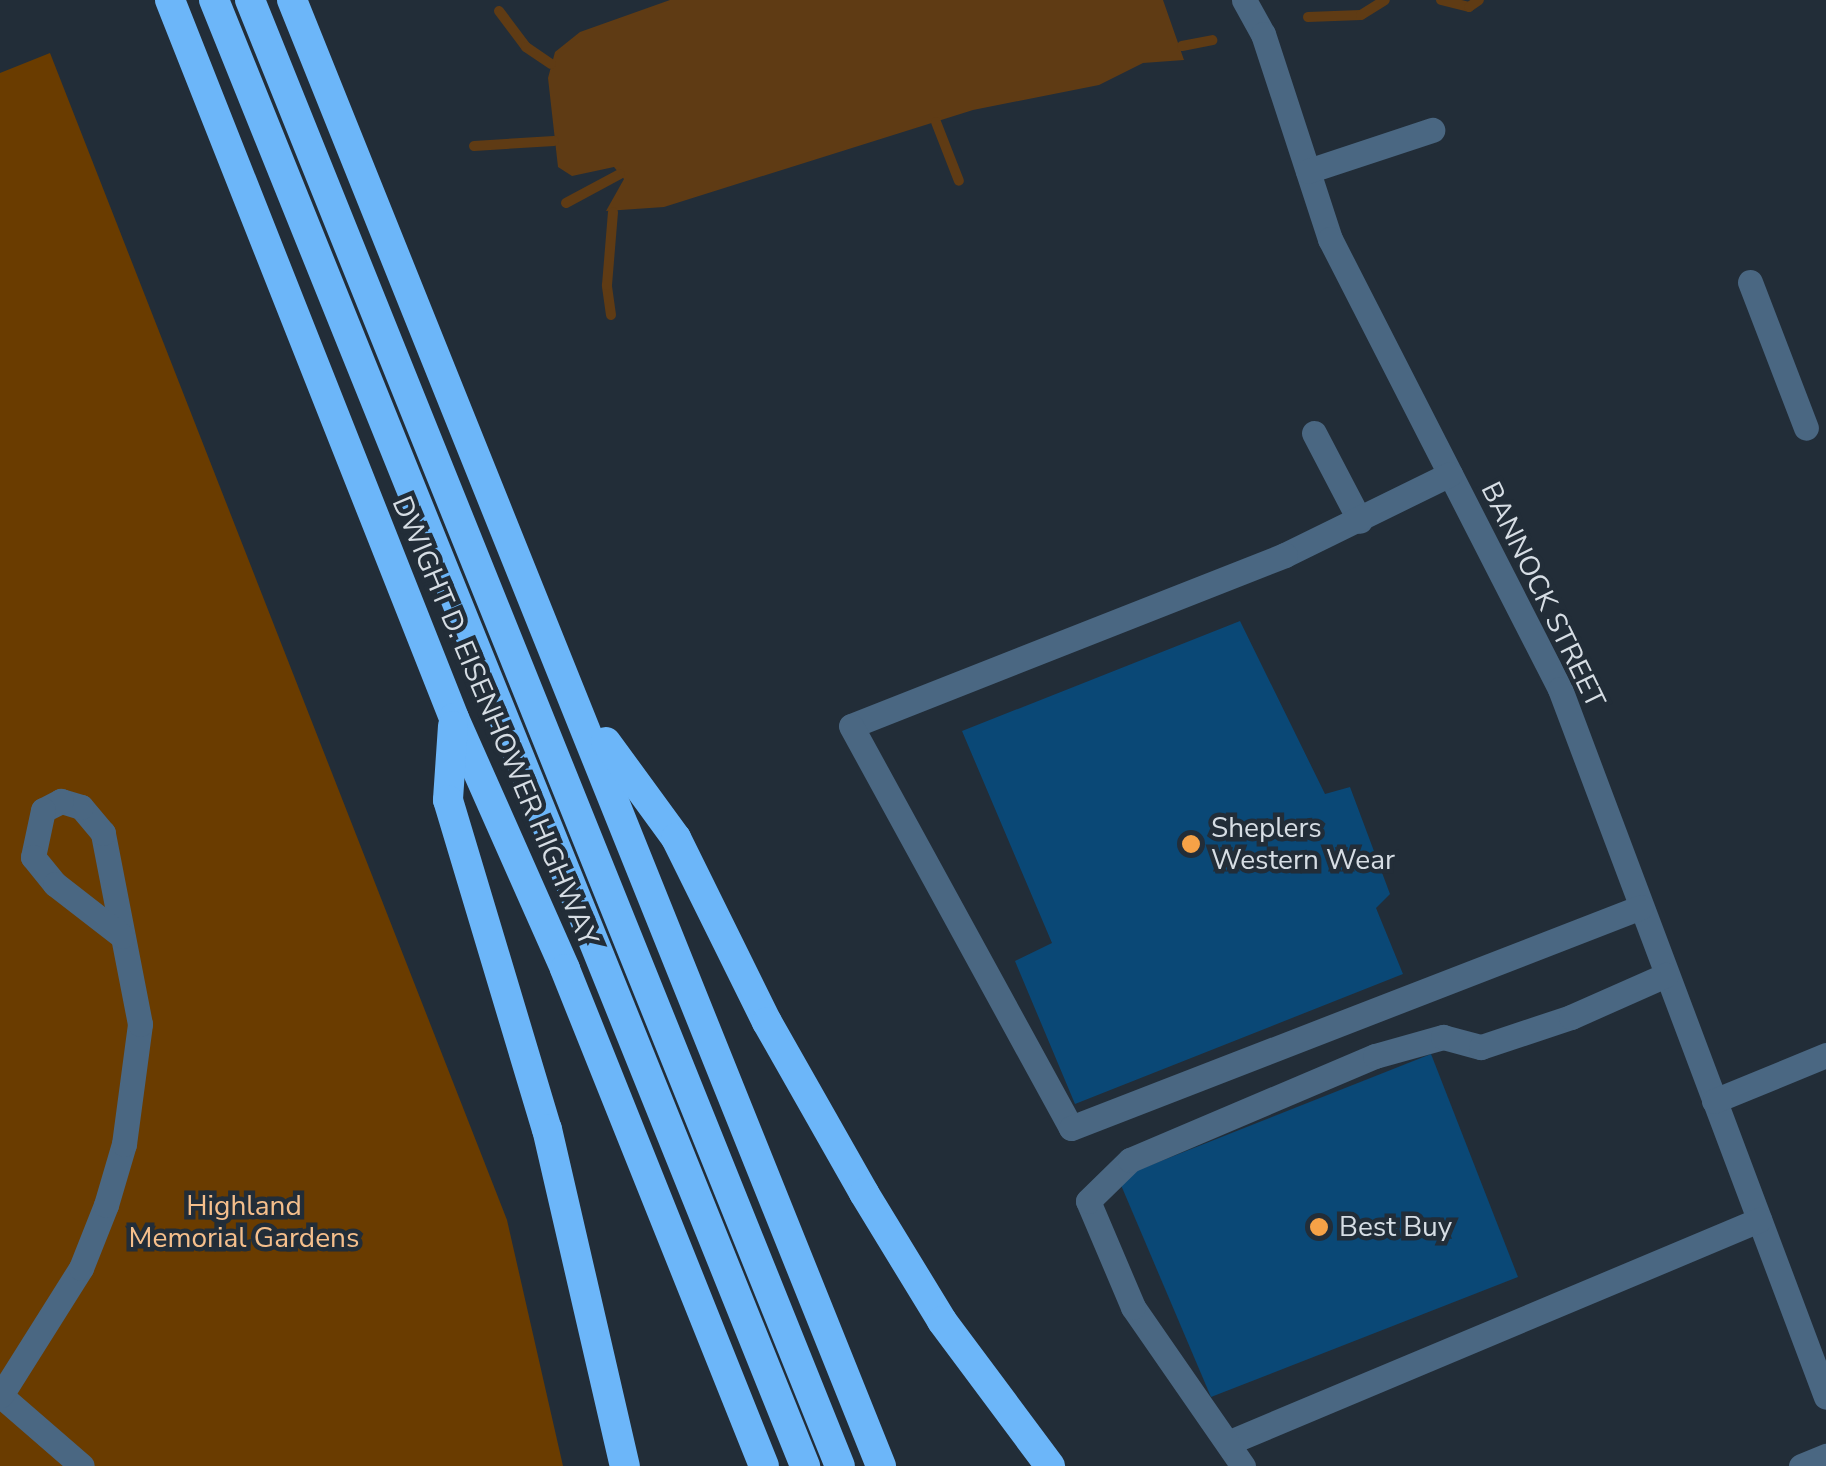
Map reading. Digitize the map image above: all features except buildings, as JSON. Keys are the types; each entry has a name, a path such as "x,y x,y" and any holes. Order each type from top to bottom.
{"highway":[{"name":"DWIGHT D. EISENHOWER HIGHWAY","path":"170,0 454,718 565,969 764,1466"},
{"path":"214,0 805,1466"},
{"path":"250,0 840,1466"},
{"path":"292,0 580,708 880,1466"},
{"path":"580,708 676,838 791,1066 922,1289 1050,1466"},
{"path":"454,718 448,800 547,1129 625,1466"}],"street":[{"name":"BANNOCK STREET","path":"1244,0 1263,34 1330,239 1560,689 1759,1220 1816,1341 1826,1397"},
{"path":"1308,171 1432,130"},
{"path":"1750,282 1806,428"},
{"path":"1314,433 1360,521"},
{"path":"1450,474 1360,521 850,726 1071,1128 1641,907"},
{"path":"82,1466 0,1395 81,1268 124,1144 140,1024 103,833 82,807 61,800 43,810 33,858 55,884 122,936"},
{"path":"1242,1466 1230,1442 1133,1307 1088,1201 1130,1160 1376,1056 1443,1037 1480,1047 1571,1017 1666,974"},
{"path":"1714,1101 1826,1055"},
{"path":"1230,1442 1759,1220"},
{"path":"1801,1466 1826,1456"}],"green space":[{"name":"Highland Memorial Gardens","path":"50,53 507,1220 563,1466 0,1466 0,73"}],"shaded area":[{"path":"670,0 1163,0 1184,60 1143,63 1099,85 973,110 664,207 606,211 624,179 614,167 572,176 558,167 548,78 555,52 580,32"}],"waterway":[{"path":"1308,17 1361,15 1385,0"},
{"path":"1441,0 1469,7 1479,0"},
{"path":"499,11 526,47 551,64"},
{"path":"1182,46 1212,40"},
{"path":"936,122 959,181"},
{"path":"474,146 554,141"},
{"path":"566,203 620,174"},
{"path":"611,315 607,285 613,212"}],"place":[{"name":"Sheplers Western Wear","path":"1191,844"},
{"name":"Best Buy","path":"1319,1227"}]}
